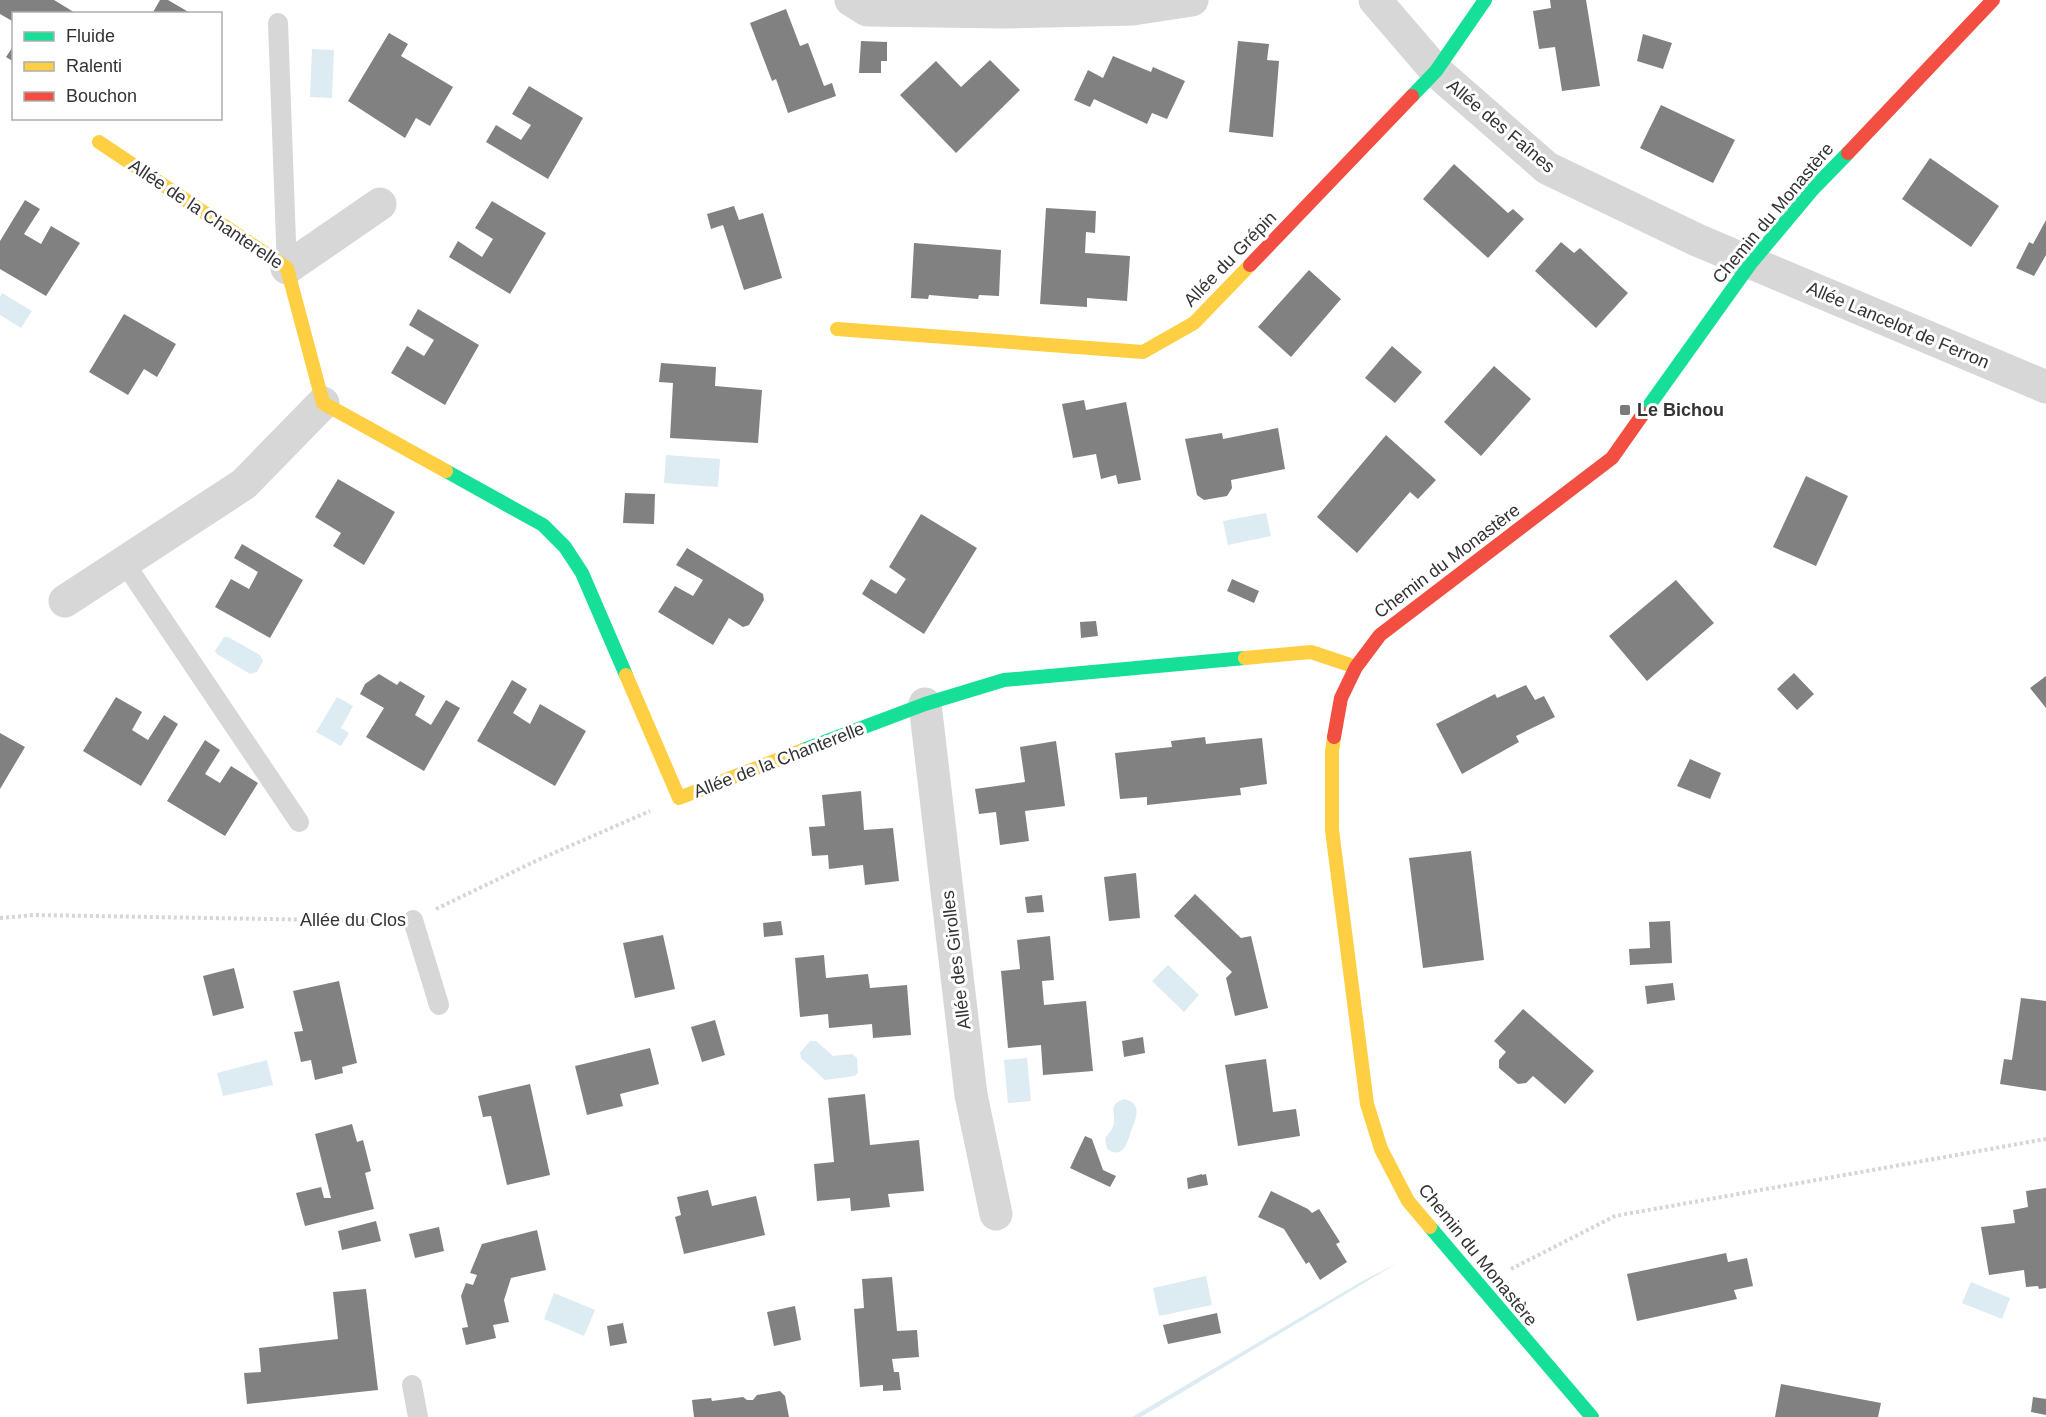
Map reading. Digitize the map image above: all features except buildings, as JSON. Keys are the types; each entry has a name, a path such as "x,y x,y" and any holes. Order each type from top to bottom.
{"street":[{"path":"851,0 867,10 1003,12 1133,9 1192,0"},
{"name":"Allée des Faînes","path":"1375,0 1436,71 1546,168 1697,240 1751,263"},
{"name":"Allée du Grépin","path":"837,329 1143,352 1194,323 1436,71 1485,0"},
{"name":"Chemin du Monastère","path":"1592,1417 1478,1286 1408,1201 1381,1149 1367,1104 1332,830 1332,751 1341,698 1356,667 1380,635 1612,458 1751,263 1813,189 1993,0"},
{"name":"Allée de la Chanterelle","path":"99,142 287,268 323,404 543,525 565,547 582,573 679,798 926,704 1004,680 1311,652 1356,667"},
{"path":"287,268 380,204"},
{"name":"Allée Lancelot de Ferron","path":"1751,263 2046,387"},
{"path":"65,601 244,484 323,404"},
{"name":"Allée des Girolles","path":"926,704 971,1095 996,1214"}],"lane":[{"path":"278,23 287,268"},
{"path":"124,562 299,822"},
{"path":"413,920 439,1005"},
{"path":"412,1385 418,1417"}],"path":[{"name":"Allée du Clos","path":"0,918 34,915 360,922 413,920 679,798"},
{"path":"1478,1286 1615,1216 2046,1139"}],"shaded area":[{"path":"312,49 334,50 332,98 310,97"},
{"path":"2,293 32,311 21,328 0,315"},
{"path":"666,455 720,459 718,487 664,483"},
{"path":"1266,513 1271,536 1228,545 1223,521"},
{"path":"224,637 260,655 263,661 257,672 250,674 217,654 215,651"},
{"path":"337,697 353,706 341,728 349,733 341,746 316,732"},
{"path":"1168,965 1199,995 1184,1012 1152,981"},
{"path":"810,1041 816,1041 833,1056 852,1054 857,1058 858,1072 855,1076 825,1080 801,1058 800,1053"},
{"path":"1027,1058 1031,1101 1008,1103 1004,1060"},
{"path":"267,1060 273,1085 223,1096 217,1073"},
{"path":"1125,1099 1135,1106 1135,1120 1124,1149 1117,1153 1107,1149 1105,1139 1114,1124 1114,1105"},
{"path":"1399,1262 1141,1417 1132,1417 1359,1283"},
{"path":"1206,1276 1212,1305 1159,1316 1153,1288"},
{"path":"1971,1282 2010,1298 2002,1319 1962,1303"},
{"path":"554,1293 595,1310 584,1336 544,1319"}],"traffic: fast":[{"path":"1412,96 1436,71 1485,0"},
{"path":"1643,414 1751,263 1813,189 1848,153"},
{"path":"446,471 543,525 565,547 582,573 626,675"},
{"path":"803,750 925,704 1004,680 1245,658"},
{"path":"1430,1227 1592,1417"}],"traffic: slow":[{"path":"99,142 287,268 323,403 446,471"},
{"path":"837,329 1143,352 1194,323 1250,265"},
{"path":"1245,658 1311,652 1356,667"},
{"path":"626,675 679,798 803,750"},
{"path":"1334,737 1332,830 1367,1104 1381,1149 1408,1201 1430,1227"}],"traffic: jam":[{"path":"1848,153 1993,0"},
{"path":"1250,265 1412,96"},
{"path":"1334,737 1341,698 1356,667 1380,635 1612,458 1643,414"}],"place":[{"name":"Le Bichou","path":"1625,410"}]}
